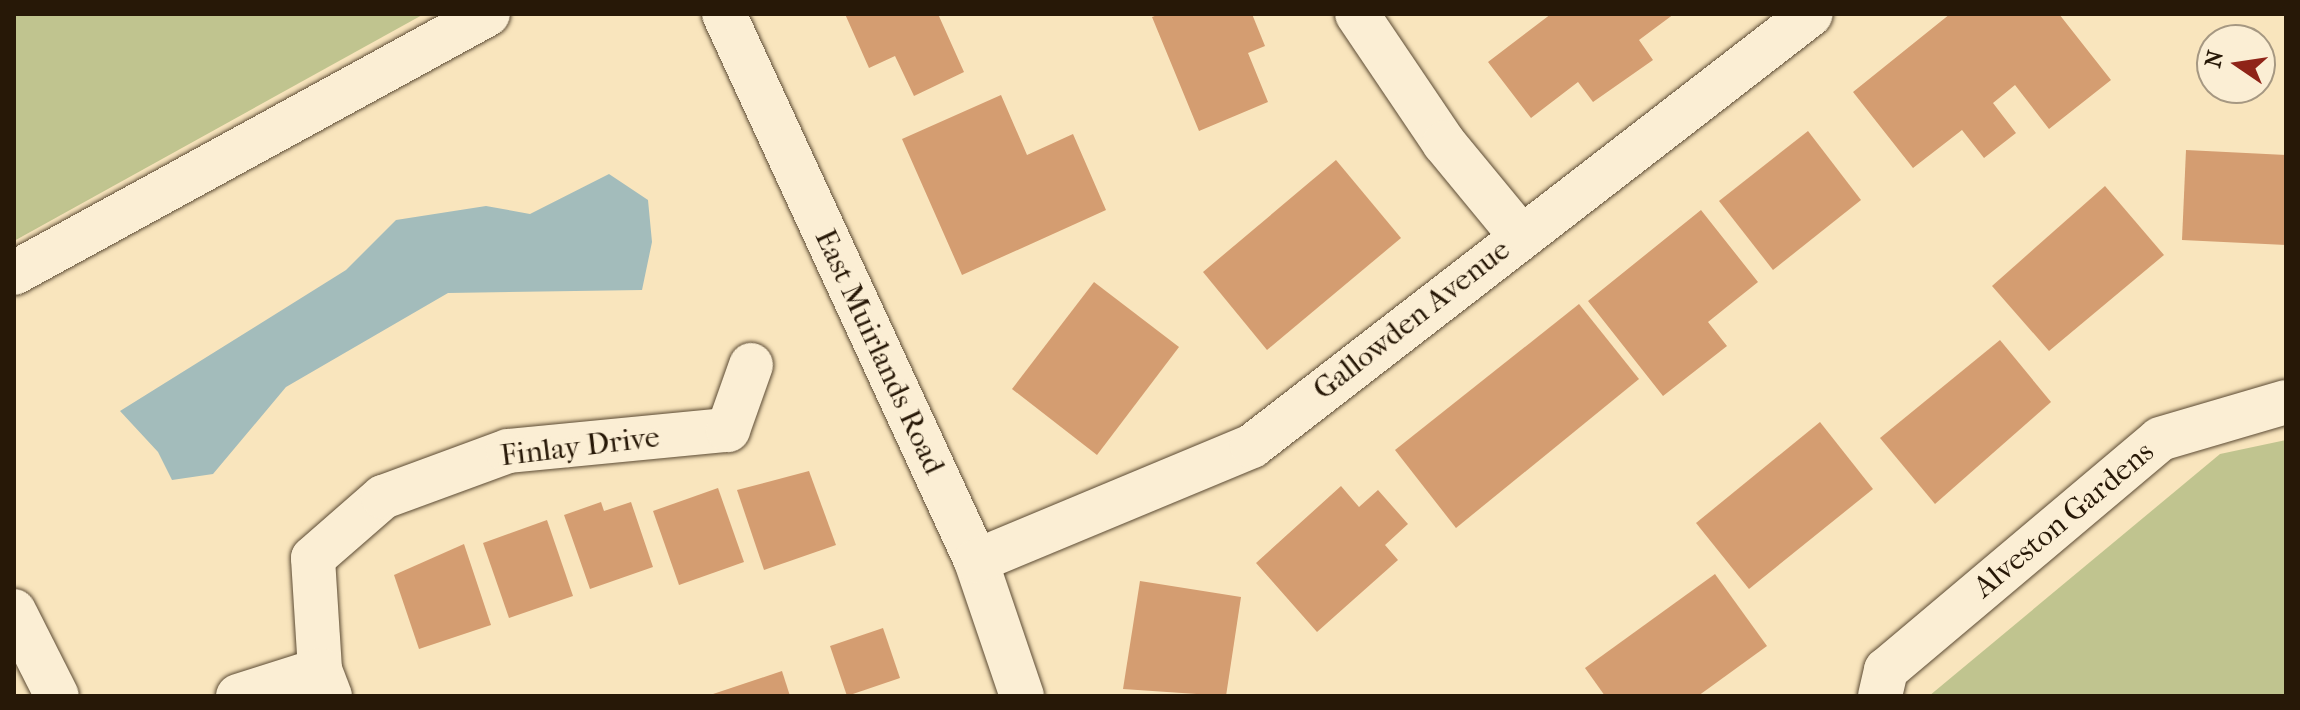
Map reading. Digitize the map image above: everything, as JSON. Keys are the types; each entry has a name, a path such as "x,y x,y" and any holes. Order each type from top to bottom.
{"street":[{"path":"14,273 488,14"},
{"name":"East Muirlands Road","path":"724,14 976,561 1022,696"},
{"path":"1357,14 1444,143 1519,234"},
{"name":"Gallowden Avenue","path":"976,561 1252,446 1519,234 1811,14"},
{"name":"Finlay Drive","path":"238,696 325,683 313,558 383,497 508,451 728,430 751,365"},
{"name":"Alveston Gardens","path":"1880,696 1886,670 2160,439 2286,402"},
{"path":"14,611 57,696"}],"green space":[{"path":"14,14 424,14 14,241"},
{"path":"2286,440 2286,696 1929,696 2220,454"}],"water":[{"path":"609,174 648,200 652,242 642,290 448,293 286,387 213,474 172,480 158,452 120,411 346,270 396,220 486,206 530,214"}],"building":[{"path":"845,14 938,14 964,72 914,96 895,56 869,68"},
{"path":"1160,14 1252,14 1265,46 1248,53 1268,102 1199,131 1152,17"},
{"path":"1551,14 1674,14 1639,40 1653,60 1593,102 1578,82 1531,118 1488,62"},
{"path":"1950,14 2059,14 2111,80 2049,129 2015,85 1993,103 2016,133 1984,158 1962,130 1913,168 1853,92"},
{"path":"1001,95 1027,155 1073,134 1106,210 962,275 902,139"},
{"path":"1808,131 1861,200 1773,270 1719,201"},
{"path":"2186,150 2286,155 2286,245 2182,240"},
{"path":"1336,160 1401,238 1267,350 1203,272"},
{"path":"2105,186 2164,255 2049,351 1992,286"},
{"path":"1701,210 1758,282 1708,322 1727,346 1663,396 1588,301"},
{"path":"1094,282 1179,347 1097,455 1012,389"},
{"path":"1579,304 1639,379 1456,528 1395,450"},
{"path":"2000,340 2051,402 1935,504 1880,438"},
{"path":"1820,422 1873,489 1749,589 1696,523"},
{"path":"809,471 836,545 764,570 737,490"},
{"path":"1341,486 1359,507 1378,490 1408,524 1385,545 1398,560 1317,632 1256,563"},
{"path":"718,488 744,562 679,585 653,511"},
{"path":"601,502 604,511 631,502 653,567 590,589 564,515"},
{"path":"547,520 573,596 509,618 483,543"},
{"path":"464,544 491,625 419,649 394,575"},
{"path":"1715,574 1767,646 1698,696 1605,696 1585,668"},
{"path":"1140,581 1241,597 1226,696 1123,689"},
{"path":"883,628 900,678 847,696 830,646"},
{"path":"782,671 790,696 710,696 710,695"}]}
